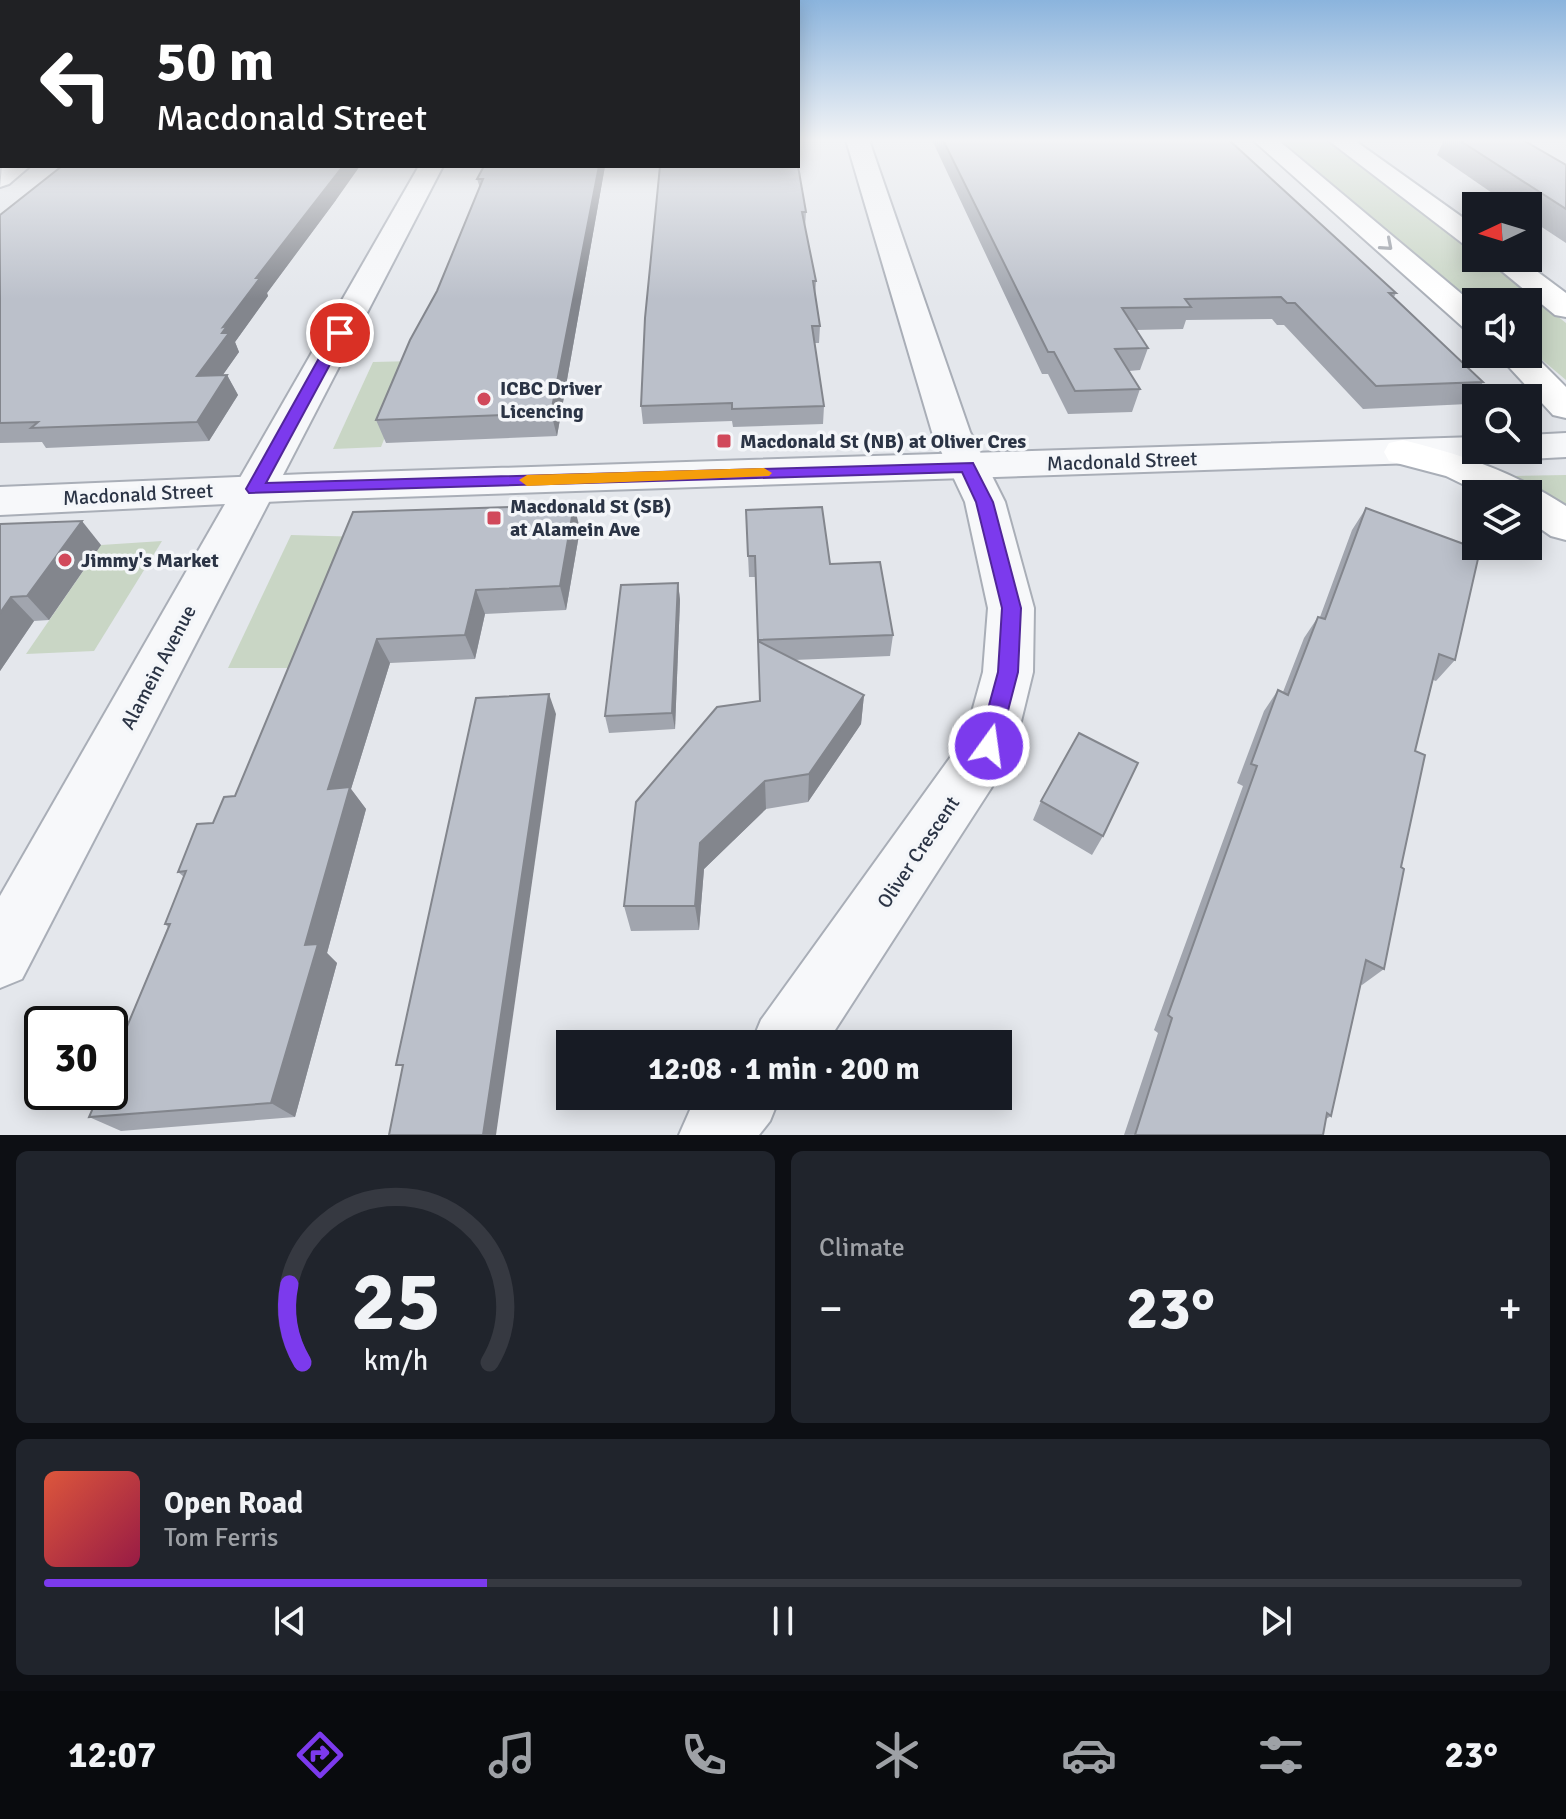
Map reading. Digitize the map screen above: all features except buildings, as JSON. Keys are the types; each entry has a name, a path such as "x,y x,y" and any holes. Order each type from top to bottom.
{"main road":[{"path":"1326,193 1462,310"},
{"path":"1412,193 1462,230"},
{"path":"1518,272 1566,308"},
{"path":"1528,368 1566,407"},
{"path":"1403,452 1460,467 1487,480"},
{"path":"1542,510 1566,526"}],"street":[{"name":"Alamein Avenue","path":"0,957 416,193"},
{"name":"Oliver Crescent","path":"796,1030 989,746 1008,672 1011,608 985,502 947,421 874,193"},
{"path":"1542,446 1566,445"},
{"name":"Macdonald Street","path":"0,501 254,489 1462,450"},
{"path":"715,1135 734,1110"}],"green space":[{"path":"1340,193 1399,193 1462,241 1462,272 1502,272 1522,288 1462,288 1462,294"},
{"path":"1542,304 1566,323 1566,380 1542,360"},
{"path":"415,361 381,447 333,449 373,362"},
{"path":"1566,475 1566,509 1542,495 1542,480 1517,480 1514,476"},
{"path":"291,535 365,537 310,668 228,668"},
{"path":"162,541 94,651 26,654 101,545"}],"slow traffic":[{"path":"527,480 764,473"}],"place":[{"name":"ICBC Driver Licencing","path":"484,399"},
{"name":"Macdonald St (NB) at Oliver Cres","path":"724,441"},
{"name":"Macdonald St (SB) at Alamein Ave","path":"494,518"},
{"name":"Jimmy's Market","path":"65,560"}],"route":[{"path":"340,333 254,489 967,466 985,502 1011,608 1008,672 989,746"}]}
